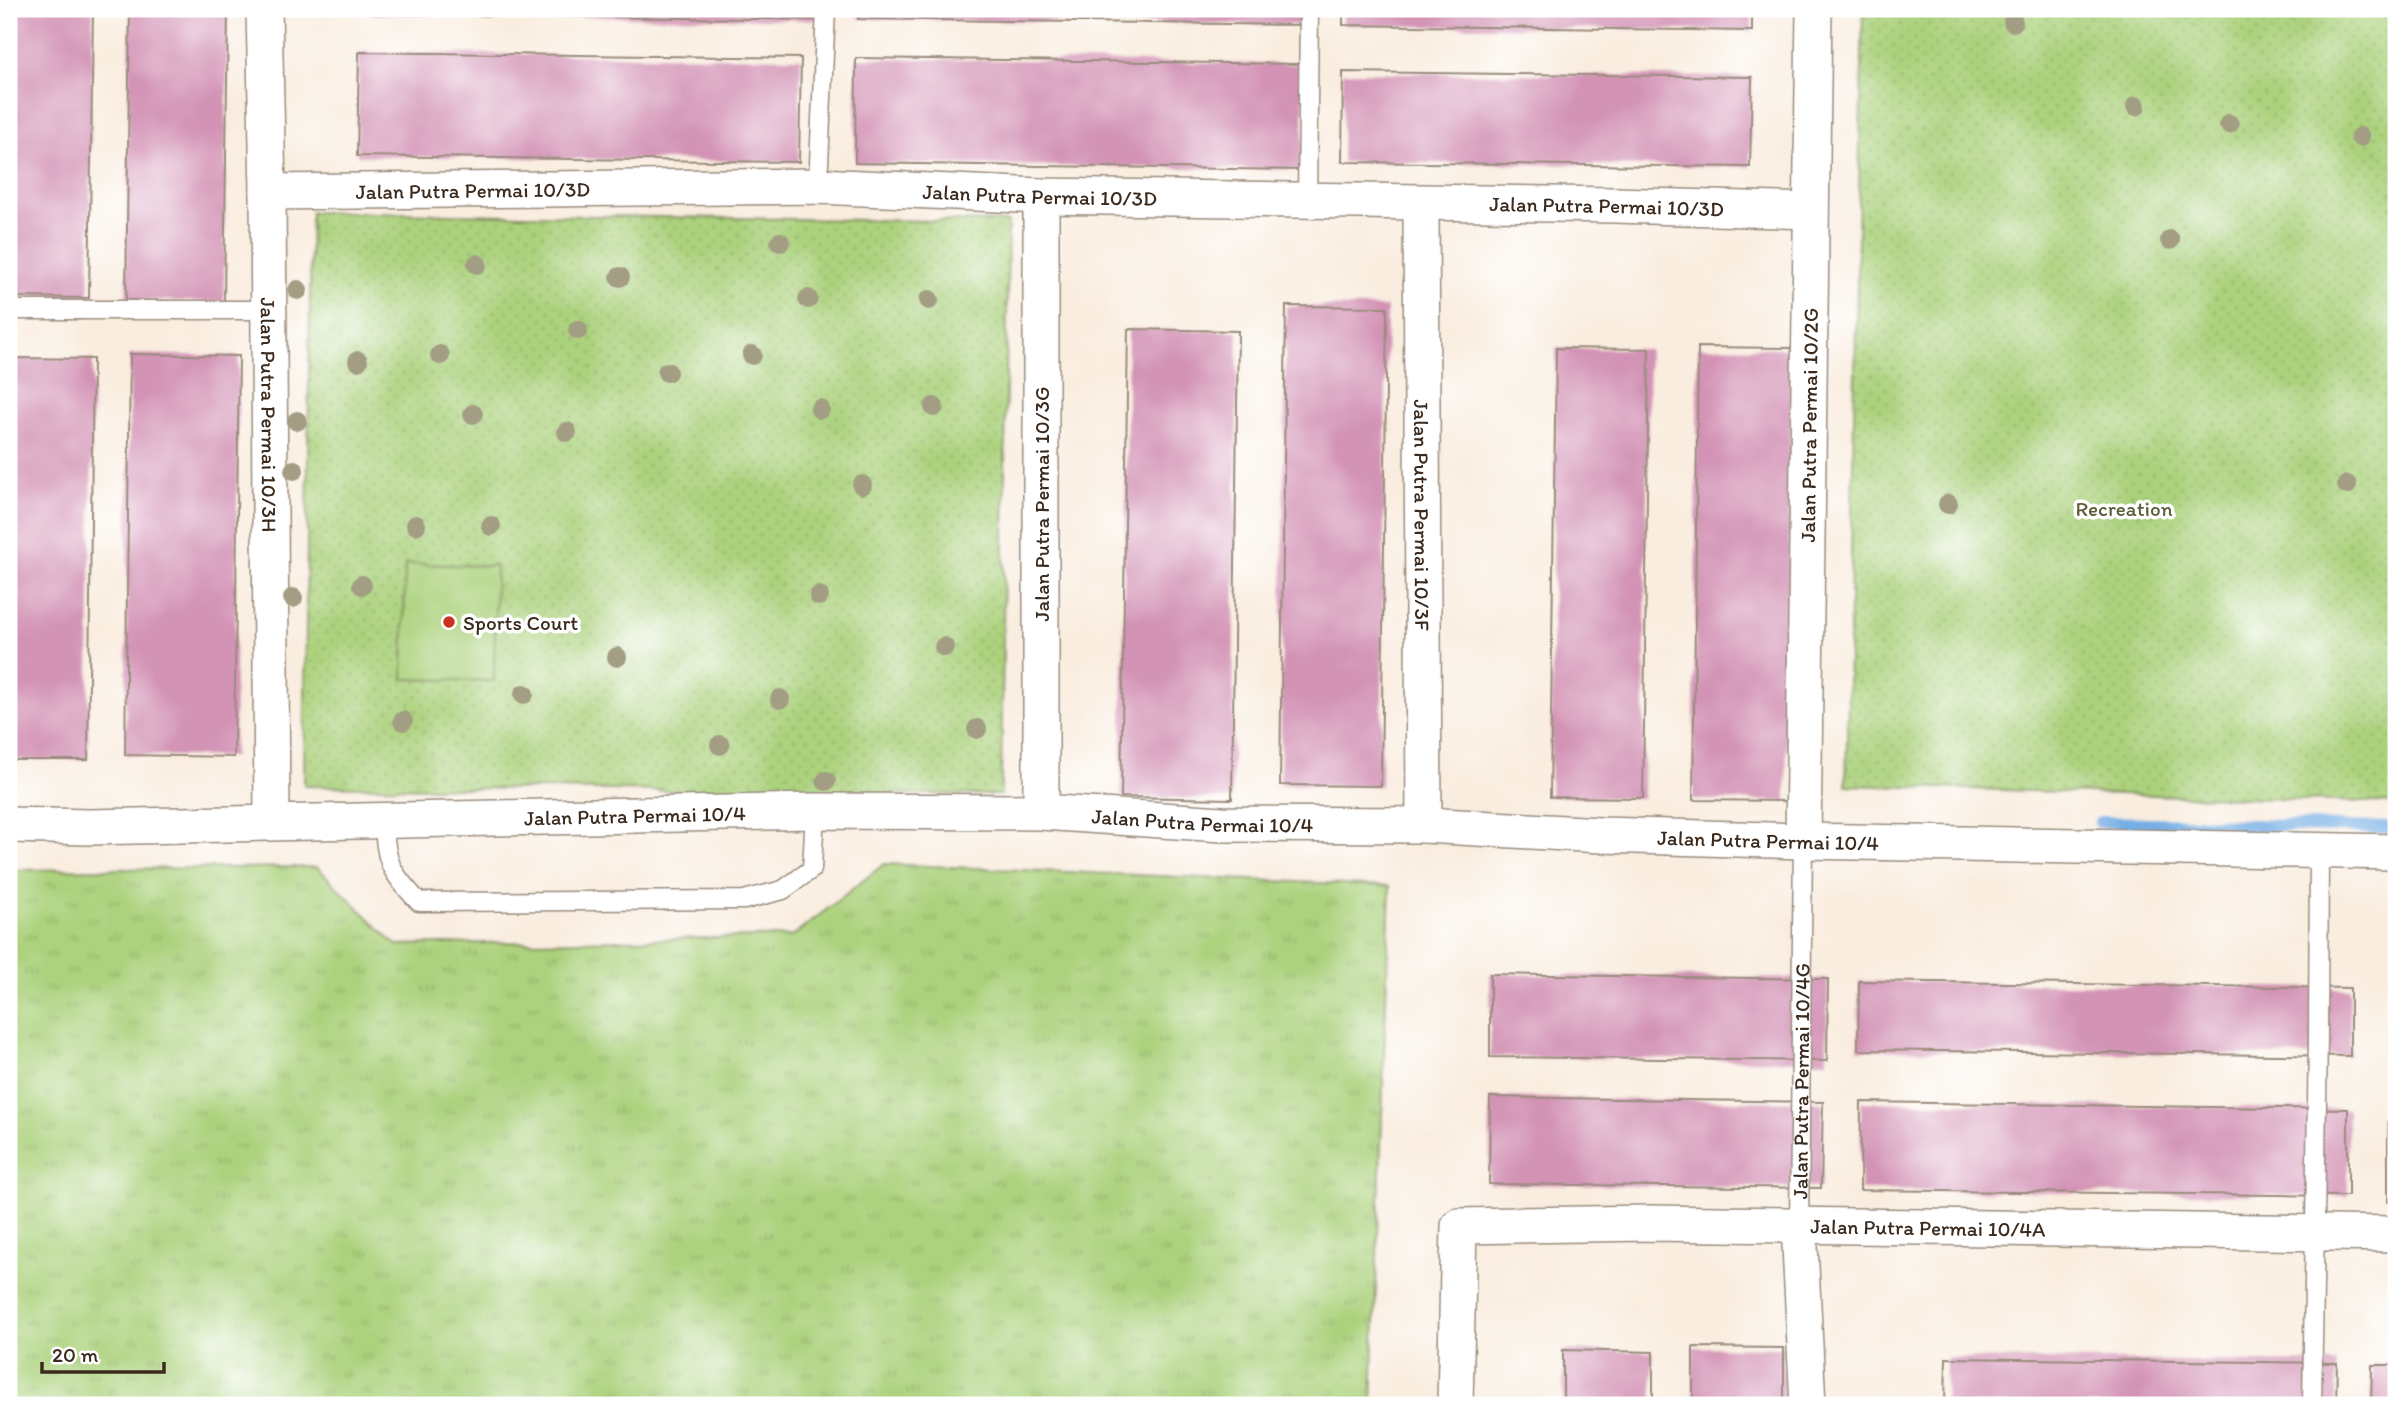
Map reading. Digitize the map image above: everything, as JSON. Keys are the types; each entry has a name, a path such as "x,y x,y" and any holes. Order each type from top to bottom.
{"street":[{"name":"Jalan Putra Permai 10/3H","path":"264,9 268,192 272,822"},
{"name":"Jalan Putra Permai 10/2G","path":"1803,841 1814,9"},
{"name":"Jalan Putra Permai 10/3D","path":"268,192 818,186 1041,196 1615,205 1810,211"},
{"name":"Jalan Putra Permai 10/3G","path":"1041,196 1041,812"},
{"name":"Jalan Putra Permai 10/3F","path":"1421,203 1424,825"},
{"name":"Jalan Putra Permai 10/4","path":"9,825 89,827 384,822 815,811 1041,812 1222,824 1424,825 1601,835 1803,841 2396,852"},
{"name":"Jalan Putra Permai 10/4A","path":"1455,1405 1459,1226 1651,1223 2396,1234"},
{"name":"Jalan Putra Permai 10/4G","path":"1799,1226 1808,1405"}],"lane":[{"path":"818,186 827,9"},
{"path":"1307,202 1309,9"},
{"path":"9,310 267,310"},
{"path":"384,822 385,853 401,883 419,902 744,900 783,890 812,869 815,811"},
{"name":"Jalan Putra Permai 10/4G","path":"1799,1226 1803,841"},
{"path":"2312,1405 2319,850"}],"green space":[{"name":"Recreation","path":"1863,9 2396,9 2396,803 1846,785"},
{"path":"311,212 1008,222 1001,795 304,786"},
{"name":"Sports Court","path":"405,564 496,566 494,681 403,679"},
{"path":"884,864 1390,886 1372,1405 9,1405 9,870 317,867 396,945 793,936"}],"building":[{"path":"9,9 93,9 89,298 9,297"},
{"path":"130,9 228,9 224,302 126,300"},
{"path":"371,9 823,9 823,20 371,14"},
{"path":"858,9 1300,9 1300,25 858,19"},
{"path":"1343,9 1752,9 1752,31 1343,25"},
{"path":"359,52 801,58 799,162 357,156"},
{"path":"856,58 1304,64 1303,170 855,163"},
{"path":"1343,72 1752,77 1750,167 1342,162"},
{"path":"1286,306 1387,307 1381,786 1280,785"},
{"path":"1128,329 1238,331 1232,799 1121,797"},
{"path":"1698,347 1792,348 1786,801 1693,800"},
{"path":"1556,348 1649,349 1643,798 1550,797"},
{"path":"130,354 239,356 234,757 125,755"},
{"path":"9,358 93,359 88,760 9,760"},
{"path":"1490,974 1828,979 1827,1061 1490,1057"},
{"path":"1859,981 2350,988 2350,1056 1858,1050"},
{"path":"2390,982 2396,982 2396,1063 2391,1064"},
{"path":"1490,1097 1823,1102 1821,1188 1489,1184"},
{"path":"1861,1102 2348,1109 2348,1196 1860,1190"},
{"path":"2388,1122 2396,1122 2396,1202 2388,1202"},
{"path":"1693,1347 1784,1348 1784,1405 1693,1405"},
{"path":"1563,1350 1653,1352 1653,1405 1563,1405"},
{"path":"1946,1358 2337,1363 2336,1405 1945,1405"},
{"path":"2372,1365 2396,1365 2396,1405 2371,1405"}],"waterway":[{"path":"2100,822 2396,828"}],"place":[{"name":"Sports Court","path":"449,622"}]}
